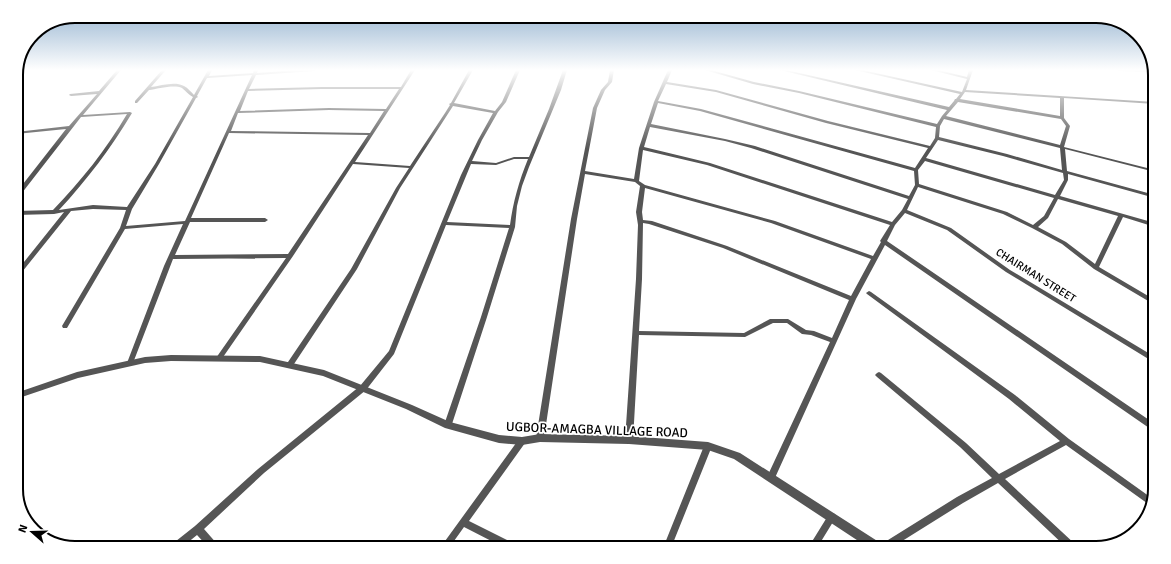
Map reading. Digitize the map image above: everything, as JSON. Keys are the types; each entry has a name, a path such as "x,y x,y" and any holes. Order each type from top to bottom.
{"street":[{"path":"23,188 70,127 96,96"},
{"path":"136,102 141,96"},
{"path":"130,363 171,257 244,96"},
{"path":"217,358 290,256 396,96"},
{"path":"290,364 354,269 411,167 456,96"},
{"path":"183,541 261,471 363,388 392,352 469,162 496,112 506,96"},
{"path":"448,425 512,227 513,217 530,158 552,111 557,96"},
{"path":"540,438 574,219 595,108 600,96"},
{"path":"636,181 641,148 659,96"},
{"path":"735,96 827,122 930,147"},
{"path":"817,96 938,126"},
{"path":"895,96 950,109"},
{"path":"771,477 853,299 883,241 893,224 904,211 917,185 916,170 937,138 938,126 943,117 959,96"},
{"path":"1049,96 1148,103"},
{"path":"65,326 123,228 129,209 196,97"},
{"path":"1034,228 1046,217 1066,180 1062,147 1068,126 1062,118 1062,97"},
{"path":"956,100 1062,118"},
{"path":"656,102 700,110 916,170"},
{"path":"452,104 496,112"},
{"path":"237,112 329,109 387,110"},
{"path":"54,212 75,190 105,154 130,113 80,116"},
{"path":"943,117 1148,169"},
{"path":"649,125 753,147 910,198"},
{"path":"23,132 70,127"},
{"path":"229,132 370,134"},
{"path":"937,138 1148,195"},
{"path":"641,148 715,166 852,212 893,224"},
{"path":"469,162 496,164 514,158 530,158"},
{"path":"924,159 1058,196 1148,223"},
{"path":"352,163 411,167"},
{"path":"583,172 636,181 643,186 773,222 874,258"},
{"path":"917,185 1005,213 1064,243 1096,268 1148,299"},
{"path":"630,440 639,279 641,221 639,212 643,186"},
{"path":"23,213 54,212 93,207 129,209"},
{"path":"23,267 69,210"},
{"name":"CHAIRMAN STREET","path":"904,211 949,229 1008,270 1148,356"},
{"path":"1096,268 1121,215"},
{"path":"123,228 188,221 265,220"},
{"path":"641,221 650,222 725,247 853,299"},
{"path":"443,223 512,227"},
{"path":"883,241 1148,423"},
{"path":"171,257 290,256"},
{"path":"869,293 1012,397 1066,441 1147,499"},
{"path":"635,334 745,336 775,320 788,321 804,332 812,333 834,341"},
{"name":"UGBOR-AMAGBA VILLAGE ROAD","path":"23,394 77,375 130,363 171,358 260,359 290,364 324,373 363,388 448,425 499,439 522,442 540,438 630,440 708,446 737,456 868,541"},
{"path":"880,375 1000,478 1066,541"},
{"path":"894,541 960,500 1066,441"},
{"path":"449,541 522,442"},
{"path":"671,541 708,446"},
{"path":"817,541 832,517"},
{"path":"463,522 500,541"},
{"path":"198,529 209,541"}]}
